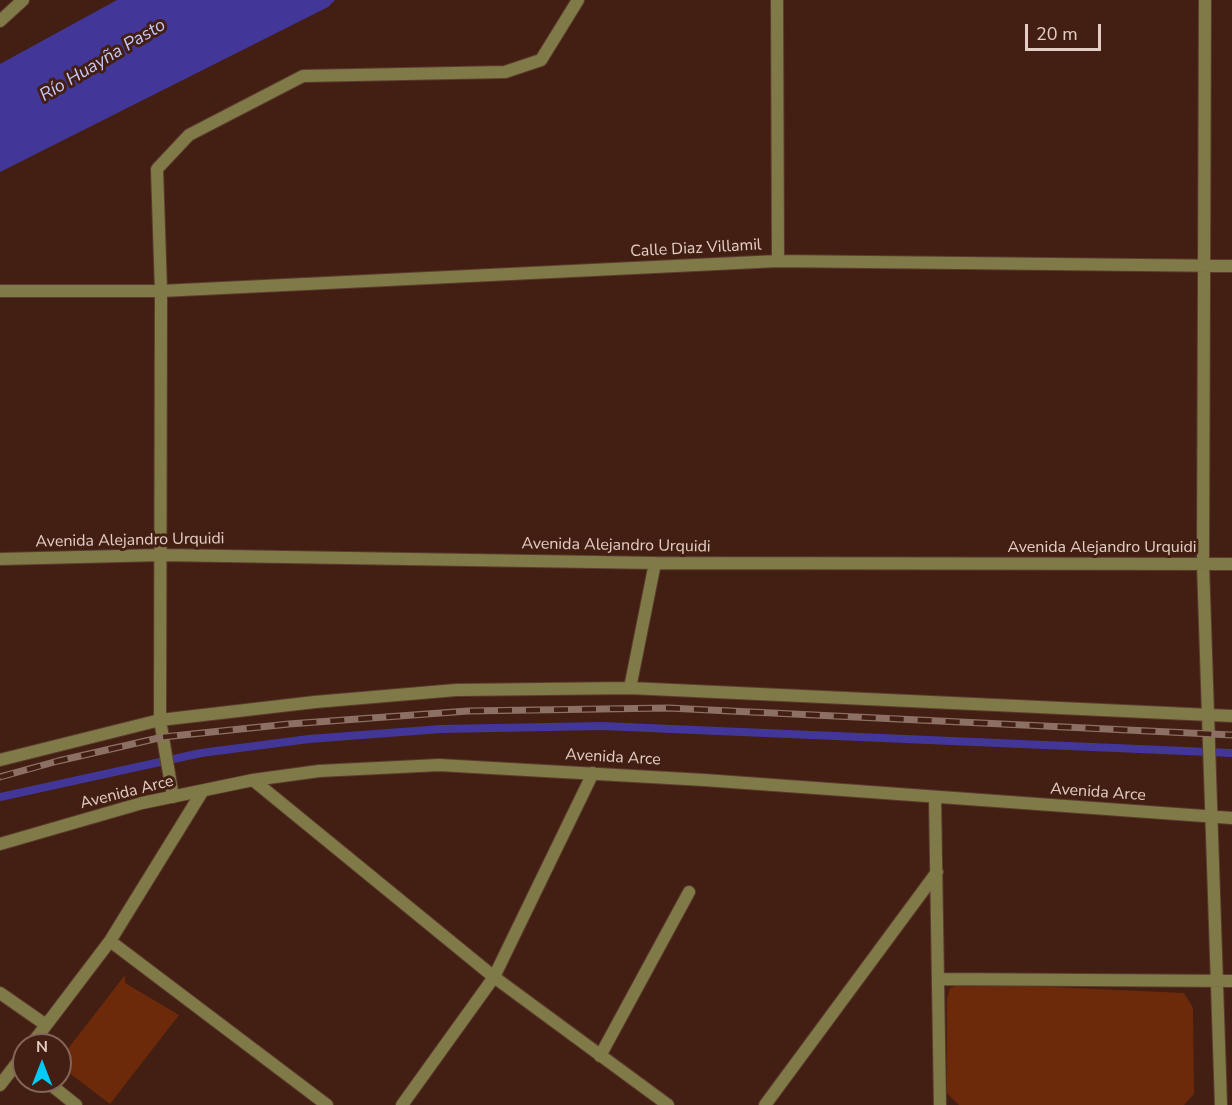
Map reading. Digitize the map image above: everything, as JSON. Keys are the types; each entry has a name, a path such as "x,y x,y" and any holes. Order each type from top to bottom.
{"street":[{"path":"0,21 23,0"},
{"path":"172,797 160,720 161,291 157,169 189,135 303,76 506,72 541,60 578,0"},
{"path":"777,0 778,261"},
{"path":"1205,0 1203,564 1221,1105"},
{"name":"Calle Diaz Villamil","path":"0,291 161,291 778,261 1232,266"},
{"name":"Avenida Alejandro Urquidi","path":"0,559 162,555 656,563 1232,564"},
{"path":"630,688 656,563"},
{"path":"0,760 160,720 315,702 456,690 630,688 1232,716"},
{"name":"Avenida Arce","path":"0,844 142,803 253,780 319,771 439,765 593,773 935,799 1232,818"},
{"path":"402,1105 495,977 593,773"},
{"path":"253,780 495,977 668,1105"},
{"path":"40,1033 111,941 202,792"},
{"path":"935,799 940,1105"},
{"path":"765,1105 937,872"},
{"path":"600,1056 689,892"},
{"path":"111,941 327,1105"},
{"path":"939,979 1217,979 1232,981"},
{"path":"0,993 46,1025"},
{"path":"0,1085 12,1071"},
{"path":"61,1093 76,1105"}],"shaded area":[{"path":"125,975 125,983 179,1015 110,1104 72,1075 72,1043"},
{"path":"965,983 1184,993 1193,1008 1194,1094 1184,1105 959,1105 947,1093 947,999 950,988"}],"water":[{"name":"Río Huayña Pasto","path":"117,0 335,0 328,7 0,172 0,64"}],"waterway":[{"path":"0,797 201,753 309,739 441,729 602,726 1232,753"}],"railway":[{"path":"0,777 163,737 289,724 468,711 668,708 1232,735"}]}
